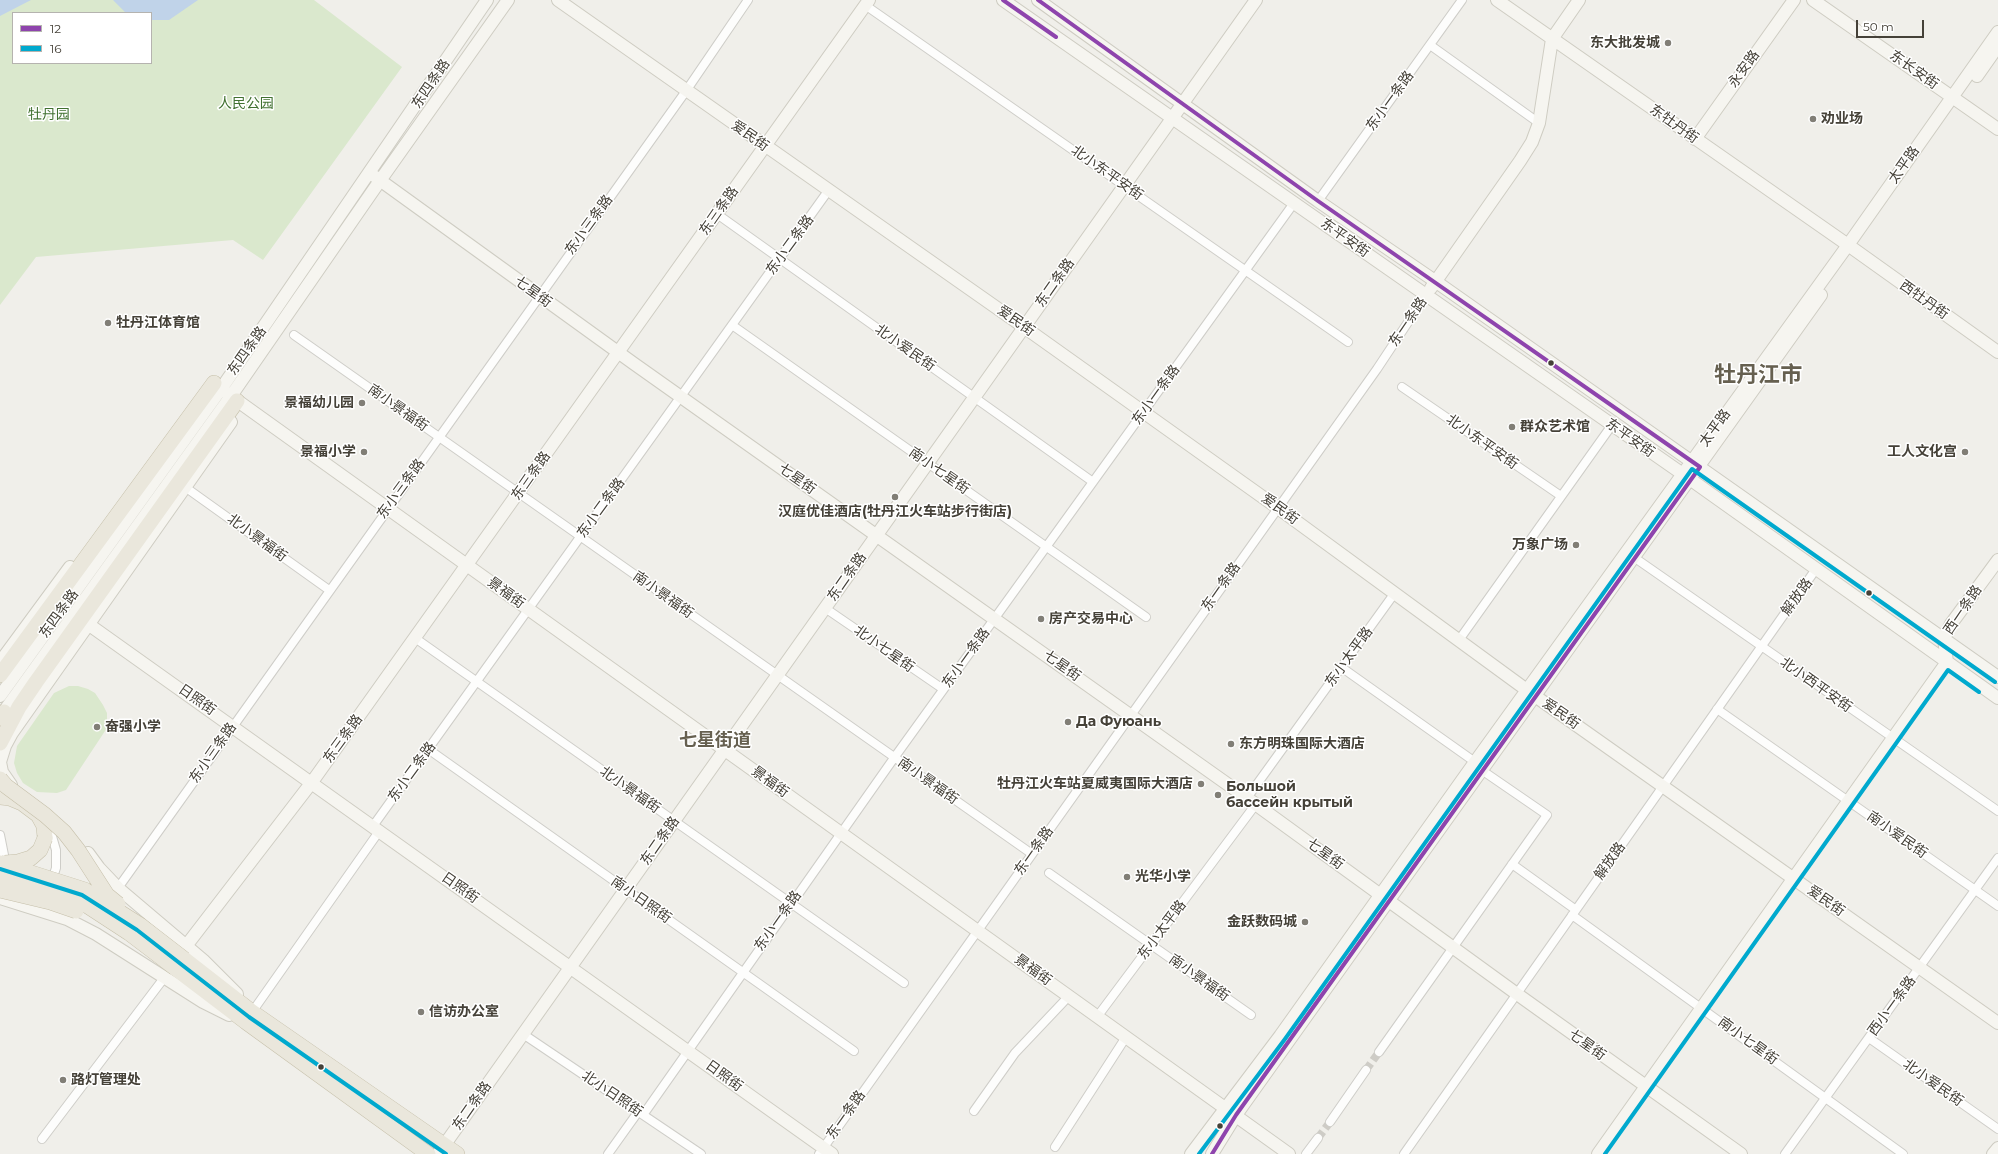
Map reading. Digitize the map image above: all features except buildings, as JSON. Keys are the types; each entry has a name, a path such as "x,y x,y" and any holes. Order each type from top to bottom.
{"highway":[{"path":"0,743 19,707 185,449 214,384"},
{"path":"0,675 185,449 237,400"},
{"path":"0,779 6,786 45,815 64,832 108,895 177,963"},
{"path":"0,797 10,798 38,815 44,826 45,838 40,850 31,858 18,862 0,863"},
{"path":"0,863 85,890 140,926"},
{"path":"0,875 80,901 177,963 428,1154"},
{"path":"0,890 71,908 177,963"},
{"path":"249,1017 441,1150 457,1154"}],"street":[{"name":"东四条路","path":"0,662 214,384 370,174 487,0"},
{"path":"249,1017 203,1002 177,963 118,888 99,868 70,830 38,807 8,782 2,772 0,762 2,753 12,733 185,487 237,400 379,182 508,0"},
{"name":"爱民街","path":"558,0 828,191 1024,327 1278,508 1531,693 1998,1023"},
{"name":"东小三条路","path":"118,888 232,725 686,91 748,0"},
{"name":"东平安街","path":"1003,0 1612,425 1998,698"},
{"name":"东平安街","path":"1038,0 1318,201 1435,281 1998,677"},
{"name":"东二条路","path":"441,1150 1256,0"},
{"name":"东小一条路","path":"1318,201 1462,0"},
{"name":"东牡丹街","path":"1497,0 1851,247"},
{"name":"东一条路","path":"825,1152 978,930 1278,508 1520,161 1532,142 1540,123 1552,39 1579,0"},
{"name":"永安路","path":"1695,139 1794,0"},
{"name":"东长安街","path":"1813,0 1998,129"},
{"name":"东三条路","path":"177,963 312,782 867,2"},
{"name":"北小东平安街","path":"867,2 1348,342"},
{"name":"太平路","path":"1956,99 1998,32"},
{"path":"1430,45 1540,123"},
{"name":"太平路","path":"1191,1154 1216,1121 1231,1112 1956,99 1998,46"},
{"name":"七星街","path":"370,174 379,182 876,536 995,618 1131,715 1646,1087 1742,1154"},
{"name":"东小二条路","path":"249,1017 428,749 828,191"},
{"name":"东小一条路","path":"608,1154 688,1051 840,833 1294,203"},
{"name":"北小爱民街","path":"717,214 1093,482"},
{"name":"西牡丹街","path":"1851,247 1998,352"},
{"name":"南小七星街","path":"732,325 1146,617"},
{"name":"南小景福街","path":"294,335 1032,854"},
{"name":"景福街","path":"214,384 1289,1154"},
{"name":"北小东平安街","path":"1402,387 1561,496"},
{"path":"1459,640 1612,425"},
{"name":"东四条路","path":"0,696 185,449"},
{"path":"1,716 185,449"},
{"name":"太平路","path":"1531,693 1635,558 1686,477"},
{"name":"北小景福街","path":"185,487 329,590"},
{"name":"北小西平安街","path":"1635,558 1998,811"},
{"name":"西一条路","path":"1947,662 1944,639 1951,624 1998,560"},
{"name":"解放路","path":"1404,1154 1816,569"},
{"name":"东小太平路","path":"1097,1016 1151,945 1251,801 1341,667 1394,594"},
{"name":"北小七星街","path":"825,608 943,690"},
{"name":"日照街","path":"88,624 571,967 825,1152"},
{"name":"北小景福街","path":"415,638 904,984"},
{"path":"1598,1154 1894,739 1947,662"},
{"path":"1341,667 1547,815 1379,1052"},
{"name":"南小爱民街","path":"1717,709 1998,906"},
{"name":"南小日照街","path":"428,749 854,1051"},
{"path":"0,786 47,819"},
{"path":"38,807 47,819 56,850 56,868 41,910"},
{"path":"0,835 14,901"},
{"name":"西小一条路","path":"1785,1154 1998,858"},
{"name":"南小七星街","path":"1512,864 1702,1008 1904,1154"},
{"name":"南小景福街","path":"1048,873 1251,1015"},
{"path":"0,898 14,901 67,919 96,934 177,963"},
{"path":"42,1139 177,963"},
{"path":"974,1111 1014,1053 1069,996"},
{"name":"北小日照街","path":"523,1034 701,1154"},
{"path":"1055,1147 1126,1038"},
{"name":"北小爱民街","path":"1869,1038 1998,1129"},
{"path":"1330,1122 1366,1070"},
{"name":"太平路","path":"1212,1154 1228,1130 1231,1112"},
{"path":"1198,1154 1206,1143 1216,1121"},
{"path":"1203,1154 1209,1146 1228,1130"},
{"path":"1306,1154 1318,1138"},
{"path":"1994,1154 1998,1148"}],"green space":[{"name":"人民公园","path":"0,0 314,0 402,67 263,260 233,240 36,257 0,305"},
{"path":"69,686 78,686 95,693 107,713 107,728 66,790 57,793 37,792 23,783 17,773 14,763 17,746 54,693"}],"water":[{"path":"0,0 31,0 0,16"},
{"path":"113,0 198,0 169,20 152,20 152,12 125,12"}],"tunnel":[{"path":"1366,1070 1379,1052"},
{"path":"1318,1138 1330,1122"}],"transit line":[{"name":"12","path":"1003,0 1056,37"},
{"name":"12","path":"1038,0 1318,201 1700,467 1236,1115 1212,1154"},
{"name":"16","path":"1199,1154 1285,1039 1692,469 1995,682"},
{"name":"16","path":"1605,1154 1948,670 1979,692"},
{"name":"16","path":"0,869 82,895 137,930 249,1017 446,1154"}],"place":[{"name":"东大批发城","path":"1668,43"},
{"name":"劝业场","path":"1813,119"},
{"name":"牡丹江体育馆","path":"108,323"},
{"name":"景福幼儿园","path":"362,403"},
{"name":"群众艺术馆","path":"1512,427"},
{"name":"景福小学","path":"364,452"},
{"name":"工人文化宫","path":"1965,452"},
{"name":"汉庭优佳酒店(牡丹江火车站步行街店)","path":"895,497"},
{"name":"万象广场","path":"1576,545"},
{"name":"房产交易中心","path":"1041,619"},
{"name":"Да Фуюань","path":"1068,722"},
{"name":"奋强小学","path":"97,727"},
{"name":"东方明珠国际大酒店","path":"1231,744"},
{"name":"牡丹江火车站夏威夷国际大酒店","path":"1201,784"},
{"name":"Большой бассейн крытый","path":"1218,795"},
{"name":"光华小学","path":"1127,877"},
{"name":"金跃数码城","path":"1305,922"},
{"name":"信访办公室","path":"421,1012"},
{"name":"路灯管理处","path":"63,1080"}],"district":[{"name":"牡丹江市","path":"1758,376"},
{"name":"七星街道","path":"715,741"}],"park label":[{"name":"牡丹园","path":"49,115"}]}
